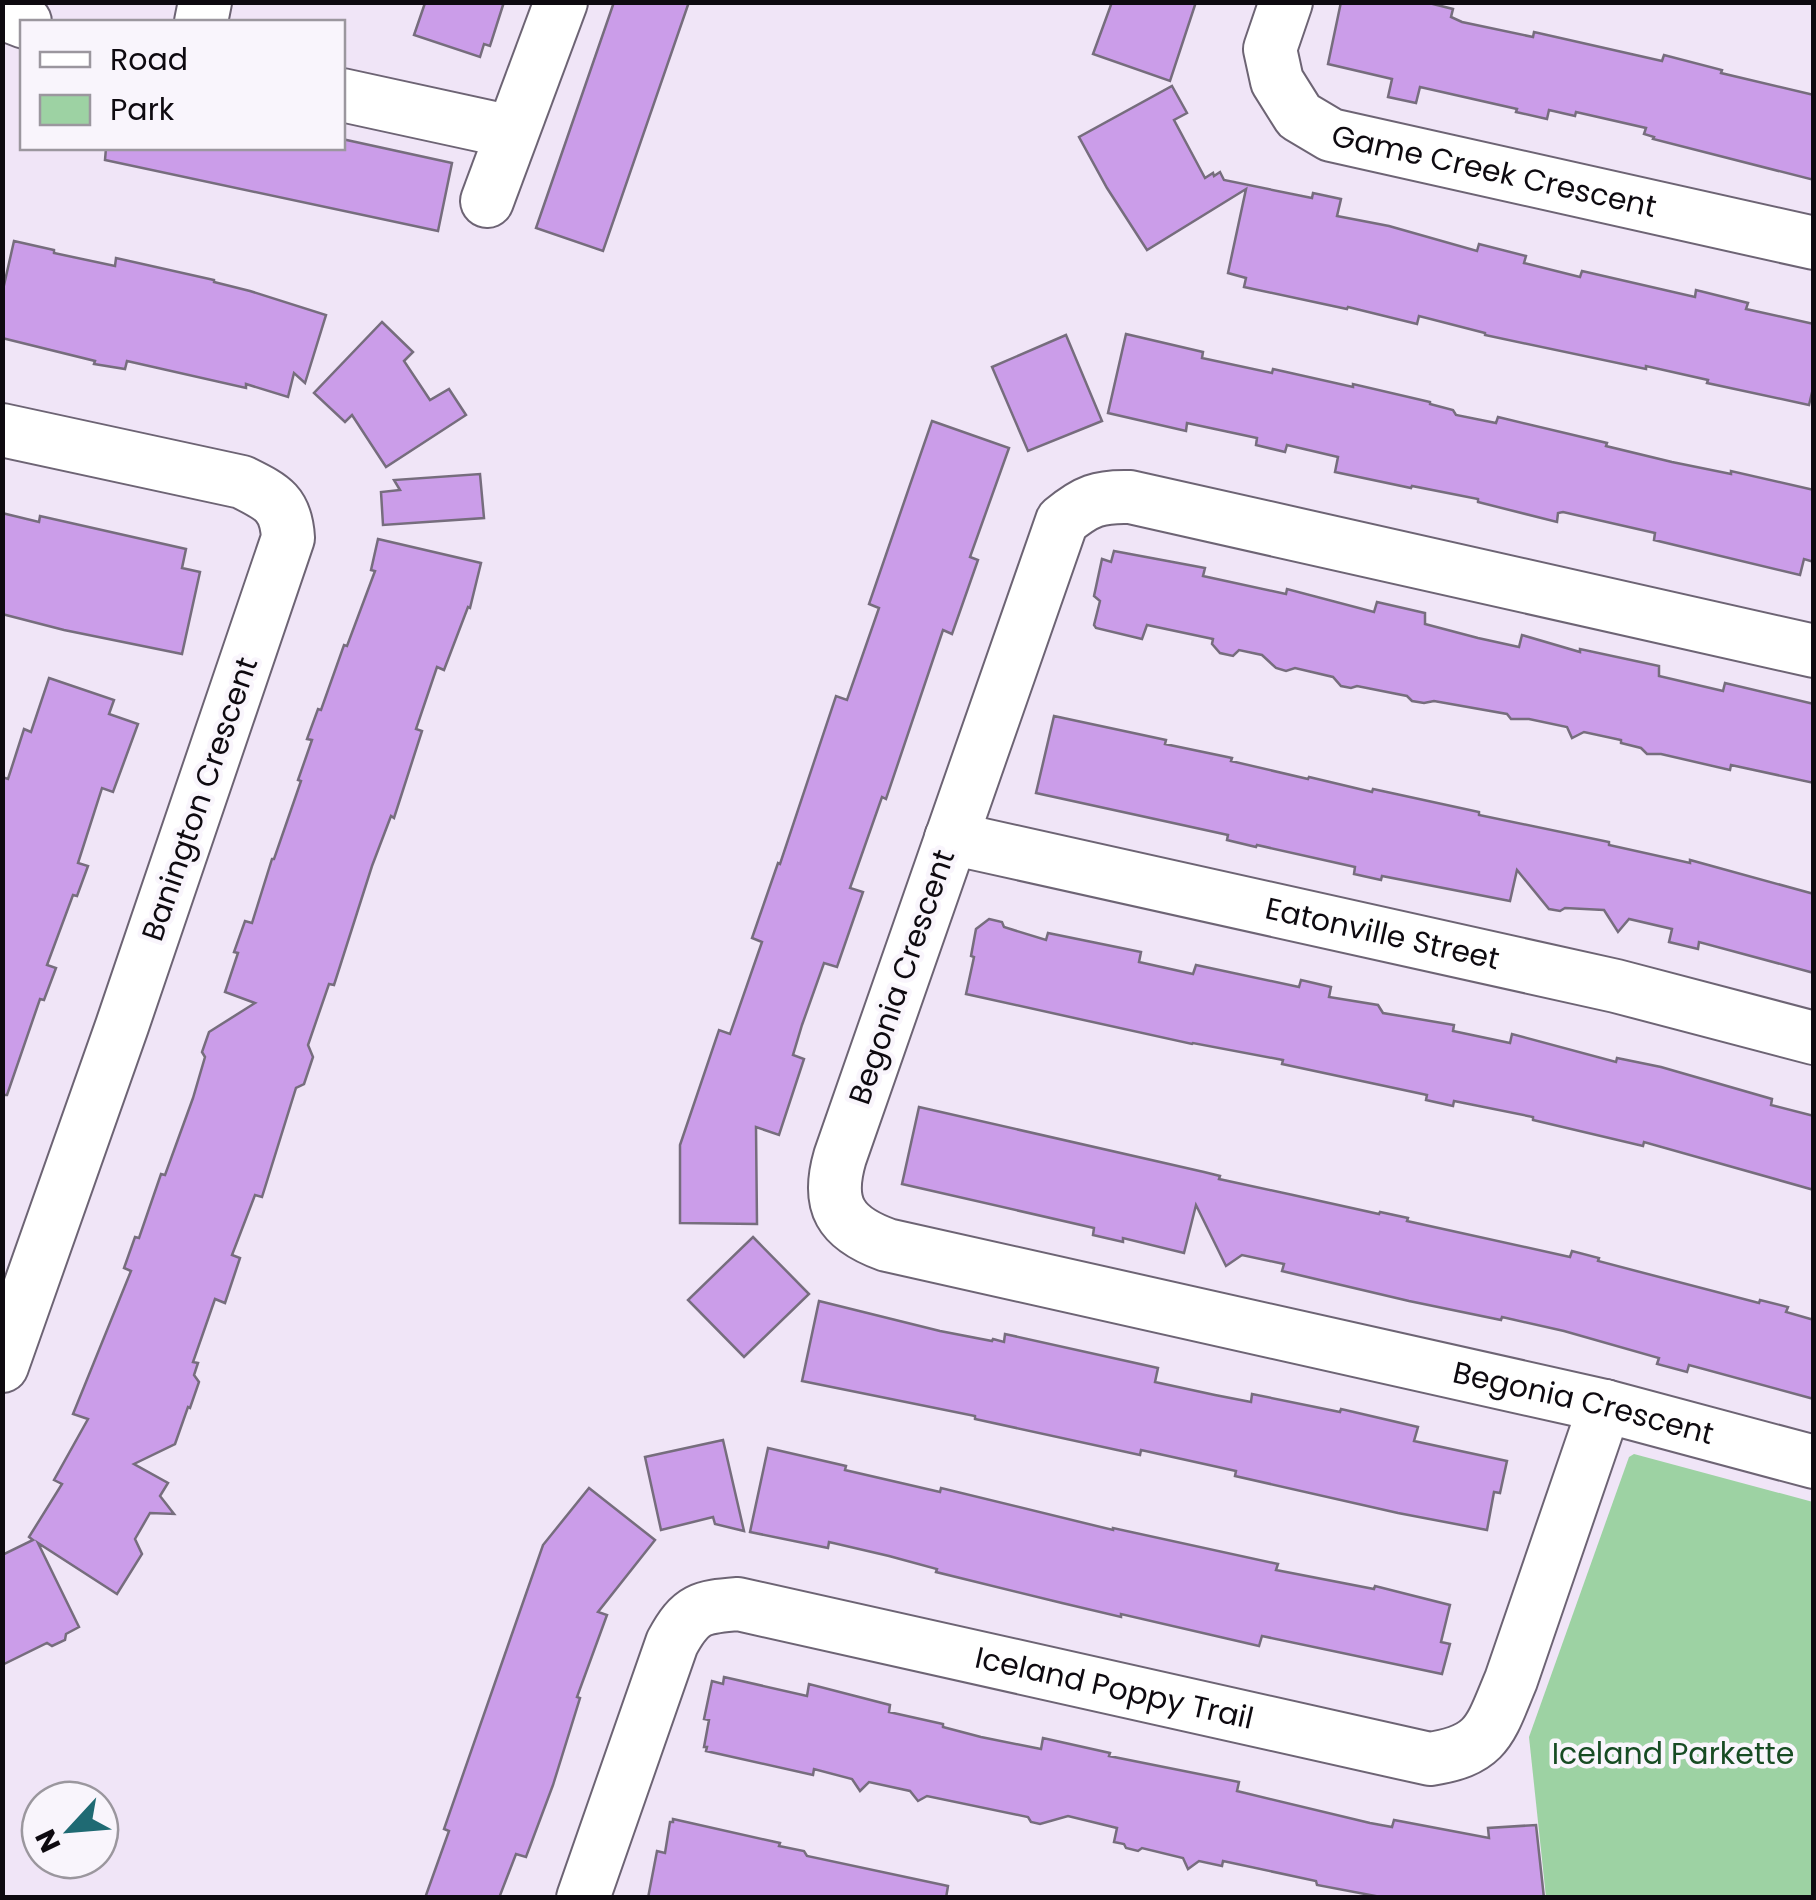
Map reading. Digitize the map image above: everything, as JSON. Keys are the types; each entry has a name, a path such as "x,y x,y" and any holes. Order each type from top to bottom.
{"street":[{"path":"487,201 562,2"},
{"name":"Game Creek Crescent","path":"1286,2 1270,49 1277,81 1300,116 1331,135 1814,244"},
{"path":"345,96 512,132"},
{"name":"Banington Crescent","path":"2,430 242,482 270,496 286,516 288,538 2,1366"},
{"name":"Begonia Crescent","path":"1814,651 1130,497 1096,499 1080,506 1062,522 835,1172 833,1192 838,1209 849,1224 866,1238 887,1245 1605,1406 1814,1462"},
{"name":"Eatonville Street","path":"951,838 1616,986 1814,1038"},
{"name":"Iceland Poppy Trail","path":"582,1898 672,1642 683,1622 711,1606 738,1604 1430,1759 1458,1754 1478,1742 1492,1724 1511,1680 1605,1406"}],"green space":[{"name":"Iceland Parkette","path":"1634,1454 1813,1502 1813,1897 1546,1897 1529,1737 1629,1457"}],"building":[{"path":"504,2 490,46 484,44 480,57 414,35 425,3"},
{"path":"614,2 689,2 603,251 536,228"},
{"path":"1112,2 1196,2 1170,81 1093,54"},
{"path":"1341,2 1425,2 1453,9 1451,17 1462,22 1533,37 1534,32 1662,61 1664,55 1814,95 1814,180 1653,139 1644,134 1646,128 1576,112 1575,116 1549,110 1547,119 1420,87 1416,103 1388,97 1392,79 1328,64"},
{"path":"1172,86 1187,113 1174,120 1205,178 1220,172 1224,180 1312,198 1313,193 1341,199 1337,216 1477,251 1479,244 1526,256 1524,263 1580,277 1582,271 1695,297 1696,290 1748,303 1746,309 1814,324 1814,384 1809,405 1646,366 1485,335 1419,316 1417,324 1244,287 1246,278 1228,273 1246,189 1147,250 1079,137"},
{"path":"345,140 452,163 438,231 105,160 106,150 345,150"},
{"path":"14,241 115,266 116,258 214,280 326,315 305,383 294,373 288,397 246,384 246,388 127,361 125,369 94,364 95,361 2,338 2,294"},
{"path":"382,322 413,352 404,361 430,400 449,389 466,415 386,467 352,415 345,422 314,393"},
{"path":"1126,334 1203,352 1202,358 1353,384 1430,402 1453,410 1456,415 1496,423 1498,417 1672,462 1814,490 1814,562 1804,559 1800,575 1654,540 1655,533 1563,512 1558,513 1557,522 1478,499 1335,472 1338,457 1287,445 1285,452 1256,445 1257,438 1187,423 1186,431 1108,413"},
{"path":"1066,335 1102,421 1028,451 992,367"},
{"path":"932,421 1009,448 970,557 978,560 952,634 943,630 886,799 882,797 850,888 863,892 837,967 824,963 802,1025 793,1055 804,1059 779,1135 756,1127 757,1224 680,1223 680,1145 719,1030 730,1034 762,942 752,938 836,696 847,700 879,608 869,604"},
{"path":"480,474 484,518 383,525 381,492 400,490 394,480"},
{"path":"2,513 39,522 40,516 186,549 182,568 200,572 182,654 2,614"},
{"path":"378,539 481,563 470,608 444,670 437,667 416,729 422,731 394,818 391,816 334,985 329,984 308,1045 313,1057 304,1084 296,1088 262,1197 255,1195 232,1255 240,1258 225,1303 215,1299 193,1362 198,1363 194,1375 199,1382 190,1408 175,1444 134,1464 168,1483 160,1496 174,1514 150,1513 135,1539 142,1554 117,1594 38,1543 79,1627 66,1634 65,1640 52,1646 47,1643 2,1665 2,1555 33,1540 29,1537 62,1484 54,1480 88,1419 73,1414 131,1271 124,1268 135,1237 139,1238 193,1098 209,1032 255,1003 225,992 238,953 234,952 245,921 252,923 301,781 298,780 312,740 307,739 375,571 371,570"},
{"path":"1114,551 1205,568 1203,576 1286,594 1287,589 1374,612 1377,602 1425,613 1425,624 1519,647 1522,635 1580,652 1659,666 1659,676 1723,691 1725,683 1814,704 1814,783 1731,765 1730,770 1647,754 1621,740 1584,732 1572,738 1567,727 1511,719 1507,714 1341,686 1333,677 1276,668 1262,655 1239,650 1233,656 1220,653 1212,644 1213,639 1147,625 1142,639 1096,628 1100,601 1094,596 1102,559 1111,562"},
{"path":"49,678 114,700 109,714 138,724 113,792 102,788 78,863 88,866 47,965 56,968 44,1000 40,999 7,1095 2,1095 2,777 8,779 24,729 31,732"},
{"path":"1054,716 1166,740 1165,744 1308,779 1372,792 1373,789 1609,845 1690,860 1814,894 1814,973 1699,942 1698,949 1669,942 1672,929 1629,919 1618,932 1604,910 1549,909 1517,870 1510,901 1354,874 1355,867 1036,793"},
{"path":"989,919 1046,940 1048,933 1141,952 1139,962 1193,974 1196,965 1299,987 1301,980 1331,987 1329,997 1378,1005 1383,1013 1454,1025 1453,1031 1510,1043 1512,1034 1616,1062 1617,1058 1661,1067 1772,1099 1771,1105 1814,1116 1814,1190 1644,1142 1643,1146 1454,1101 1453,1106 1426,1100 1427,1095 1282,1064 1283,1060 966,994 976,929"},
{"path":"919,1107 1570,1257 1572,1251 1759,1303 1760,1300 1788,1307 1786,1312 1814,1320 1814,1399 1689,1365 1687,1372 1657,1364 1659,1358 1564,1331 1282,1271 1284,1264 1242,1255 1226,1266 1196,1205 1184,1253 1093,1235 1094,1228 902,1184"},
{"path":"753,1237 809,1294 744,1357 688,1300"},
{"path":"819,1301 940,1331 1004,1342 1005,1334 1158,1368 1155,1382 1215,1395 1251,1402 1252,1394 1418,1427 1414,1441 1507,1461 1500,1493 1494,1492 1487,1530 1235,1476 1236,1471 1141,1450 1140,1455 802,1381"},
{"path":"723,1440 744,1531 715,1524 713,1517 661,1530 645,1457"},
{"path":"768,1448 940,1492 941,1488 1113,1530 1278,1564 1276,1570 1374,1589 1375,1586 1450,1605 1441,1642 1450,1644 1442,1674 1262,1636 1259,1646 1062,1603 829,1542 828,1548 750,1532"},
{"path":"589,1488 655,1540 598,1612 607,1615 526,1857 516,1854 499,1898 425,1898 449,1831 444,1829 543,1545"},
{"path":"724,1677 807,1696 809,1684 890,1705 889,1712 981,1737 1041,1749 1043,1738 1110,1753 1109,1756 1239,1782 1237,1791 1370,1823 1392,1827 1394,1820 1489,1838 1488,1828 1536,1825 1544,1898 1386,1898 1223,1861 1222,1866 1199,1861 1188,1869 1183,1858 1142,1848 1138,1851 1114,1842 1117,1828 1068,1816 1040,1824 1028,1817 927,1796 918,1801 910,1791 869,1782 860,1791 852,1779 814,1769 813,1775 706,1751 709,1720 704,1719 712,1681 723,1684"},
{"path":"673,1819 780,1843 779,1846 804,1851 807,1856 948,1886 946,1898 648,1898 657,1851 665,1853"}]}
